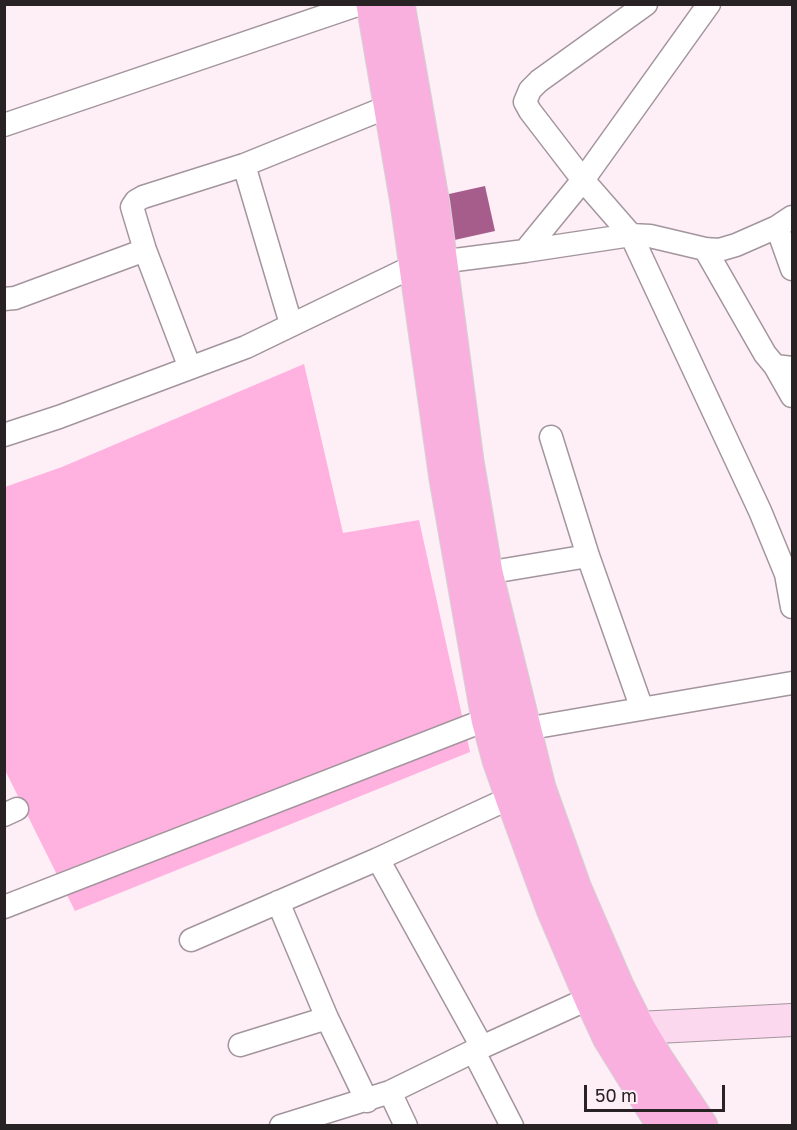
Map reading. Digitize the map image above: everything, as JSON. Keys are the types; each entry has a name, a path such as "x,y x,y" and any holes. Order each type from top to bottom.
{"main road":[{"path":"373,4 390,106 428,263 467,461 486,573 539,788 575,889 604,992"},
{"path":"398,4 433,204 428,263 446,479 488,719 499,760 553,909 604,992 664,1125"},
{"path":"623,1033 701,1125"}],"street":[{"path":"4,125 360,4"},
{"path":"646,4 539,81 530,90 525,102 583,180 632,235 760,511 786,574 792,607"},
{"path":"525,251 583,180 697,8"},
{"path":"190,368 133,214 132,207 136,201 244,165 390,106"},
{"path":"244,165 291,324"},
{"path":"4,435 59,417 246,347 291,324 428,263 632,235 650,236 705,249 719,250 736,245 785,222 792,269"},
{"path":"705,249 751,332 784,367 792,396"},
{"path":"4,299 15,298 145,250"},
{"path":"551,437 588,556 642,709"},
{"path":"486,573 588,556"},
{"path":"4,907 488,719 523,721 642,709 792,683"},
{"path":"191,940 378,859 512,797"},
{"path":"378,859 478,1049 512,1125"},
{"path":"278,902 327,1018 366,1101"},
{"path":"281,1125 390,1092 604,992"},
{"path":"240,1045 327,1018"},
{"path":"623,1033 792,1020"},
{"path":"390,1092 406,1125"}],"shaded area":[{"path":"304,364 343,533 419,520 470,752 75,911 5,770 5,487 62,467"}],"building":[{"path":"485,186 495,231 450,241 440,196"}]}
